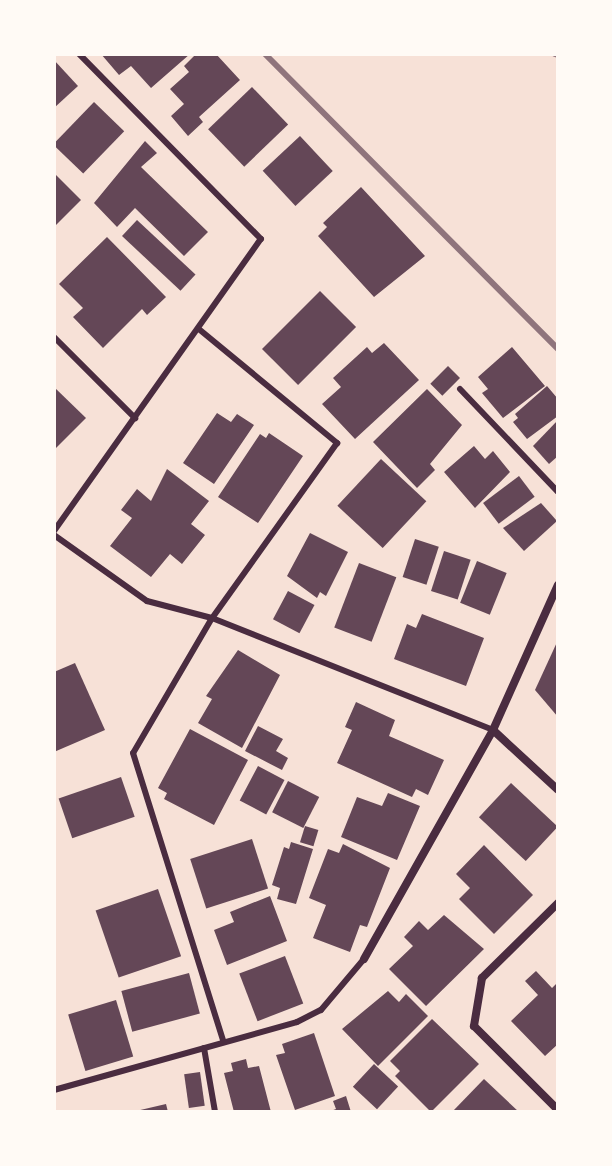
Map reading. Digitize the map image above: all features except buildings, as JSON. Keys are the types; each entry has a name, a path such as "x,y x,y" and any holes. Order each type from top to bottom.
{"street":[{"path":"364,959 493,730 558,585"},
{"path":"493,730 558,790"},
{"path":"558,903 482,978 474,1026 558,1110"}],"lane":[{"path":"79,54 261,239 200,330 54,533 147,601 212,618 493,730"},
{"path":"200,330 337,443 212,618 133,753 223,1041"},
{"path":"54,337 135,418"},
{"path":"460,389 558,492"},
{"path":"54,1090 204,1048 321,1010 364,959"},
{"path":"204,1048 215,1112"}],"railway":[{"path":"265,54 558,349"}]}
